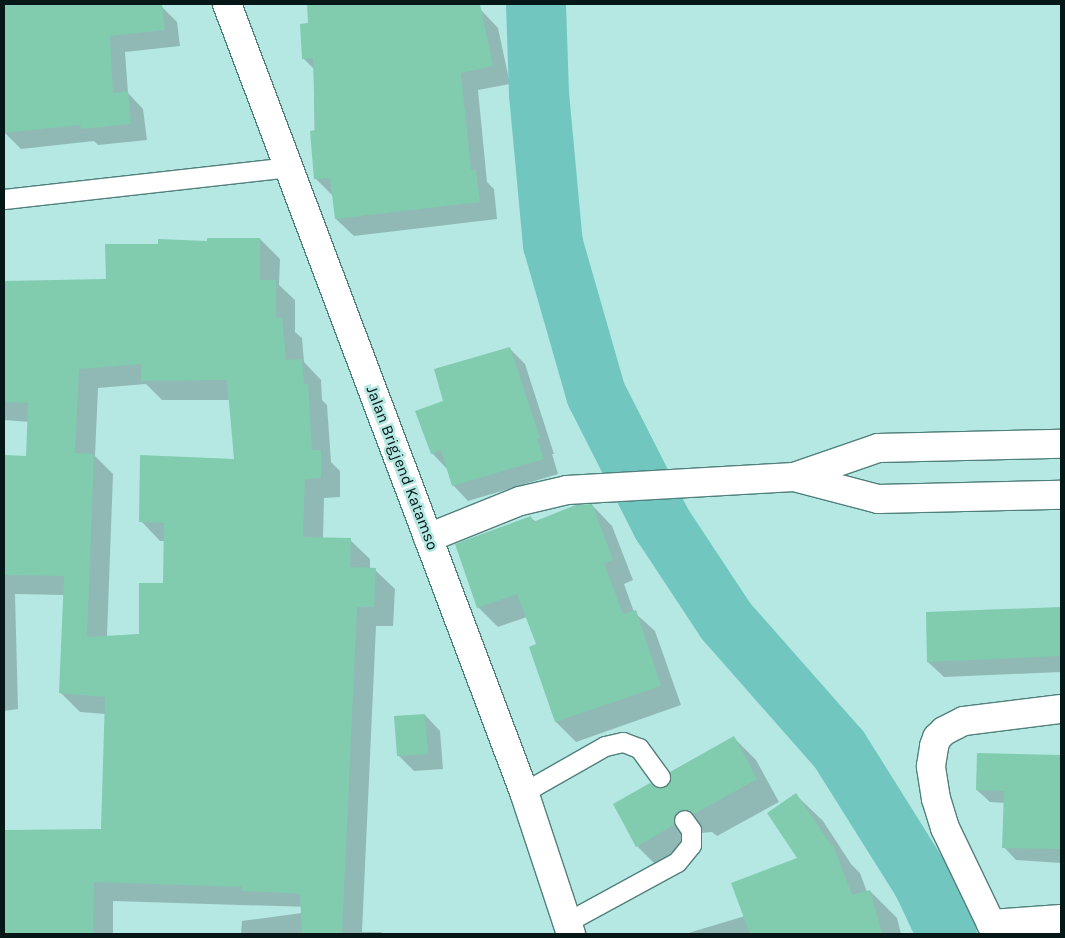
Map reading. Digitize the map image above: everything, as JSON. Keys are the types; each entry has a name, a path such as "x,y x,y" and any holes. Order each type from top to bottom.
{"street":[{"name":"Jalan Brigjend Katamso","path":"227,4 524,792 569,928"},
{"path":"428,538 520,501 567,490 794,477 878,448 1061,444"},
{"path":"794,477 878,499 1061,495"},
{"path":"1061,709 964,721 944,731 937,738 931,766 936,799 945,828 994,929 1061,919"}],"lane":[{"path":"4,199 289,167"},
{"path":"524,792 604,746 623,742 639,748 660,777"},
{"path":"569,928 677,862 691,845 692,839 691,830 684,820"}],"building":[{"path":"4,4 162,4 165,30 110,36 113,93 128,91 131,124 81,129 80,125 4,133"},
{"path":"307,4 480,4 493,66 461,73 471,170 476,170 480,202 335,219 330,178 314,179 310,131 315,130 313,58 302,59 300,24 308,23"},
{"path":"207,238 260,238 260,280 276,280 276,318 282,317 286,360 302,359 304,384 308,384 312,450 321,450 321,478 305,479 303,537 351,538 350,567 376,568 374,607 357,607 342,934 302,934 300,894 242,891 242,887 94,882 93,934 4,934 4,830 101,829 105,697 59,693 64,576 4,575 4,455 26,456 28,403 4,402 4,281 106,279 105,244 158,244 158,239 207,241","holes":["141,364 141,381 227,380 234,459 140,455 139,522 164,523 163,583 139,583 139,634 87,637 94,454 75,453 79,369"]},
{"path":"510,347 540,438 537,439 544,459 452,486 441,450 431,454 415,411 443,401 434,369"},
{"path":"592,504 613,560 604,563 623,614 636,610 661,686 555,722 529,647 536,644 517,594 477,608 455,544 531,516 533,522 576,505"},
{"path":"1061,607 1061,656 927,662 926,612"},
{"path":"425,714 428,754 397,756 394,716"},
{"path":"734,736 757,779 694,814 688,810 678,811 674,816 674,825 636,847 613,804 650,783 656,787 666,786 670,781 670,772"},
{"path":"977,753 1061,755 1061,849 1002,848 1004,791 976,790"},
{"path":"796,793 831,845 833,845 852,895 870,890 882,934 750,934 731,883 797,858 767,813"}],"waterway":[{"path":"536,4 539,94 553,244 596,394 662,524 726,621 839,749 923,883 947,934"}]}
